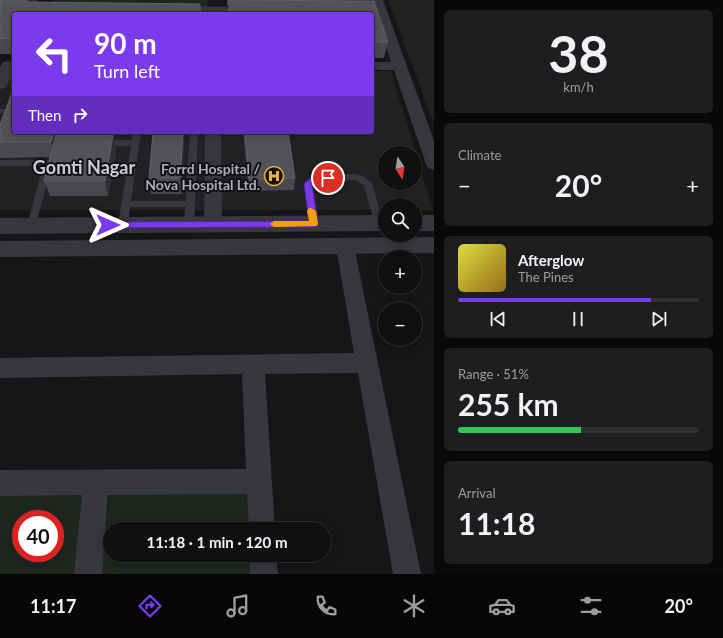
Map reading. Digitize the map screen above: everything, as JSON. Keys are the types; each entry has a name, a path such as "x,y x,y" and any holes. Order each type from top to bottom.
{"street":[{"path":"366,11 379,6 434,164"},
{"path":"159,10 214,8 267,11"},
{"path":"374,66 400,66"},
{"path":"213,134 213,225"},
{"path":"0,226 378,223"},
{"path":"422,223 434,223"},
{"path":"0,249 434,245"},
{"path":"345,246 407,574"},
{"path":"0,368 367,363"},
{"path":"253,364 262,522"},
{"path":"0,483 259,481"},
{"path":"88,574 96,482"},
{"path":"263,562 264,574"}],"lane":[{"path":"0,112 12,112"},
{"path":"124,225 137,134"},
{"path":"189,225 194,134"},
{"path":"91,143 135,143"},
{"path":"0,163 48,163 32,226"},
{"path":"314,224 308,184 314,179 360,178 368,183 378,214"},
{"path":"126,204 190,204"}],"shaded area":[{"path":"54,0 208,0 208,7 51,6"},
{"path":"388,0 434,0 434,124"},
{"path":"0,71 12,71 12,134 374,134 374,71 391,71 414,146 378,146 378,190 422,190 422,174 433,210 422,210 422,198 378,198 378,210 0,210"},
{"path":"110,491 251,491 252,522 107,522"},
{"path":"85,493 76,574 0,574 0,494"},
{"path":"103,556 103,562 253,562 253,574 101,574"}],"building":[{"path":"0,0 27,0 26,2 200,4 200,12 12,12 12,39 0,38"},
{"path":"229,0 374,1 388,42 374,42 374,12 229,12"},
{"path":"12,92 12,134 53,134 51,142 0,142 0,125"},
{"path":"153,134 183,134 180,178 149,178"},
{"path":"245,134 288,134 295,178 249,179"},
{"path":"56,135 113,135 105,181 44,181"}],"slow traffic":[{"path":"274,224 314,224 311,211"}],"place":[{"name":"Forrd Hospital / Nova Hospital Ltd.","path":"274,176"}],"district":[{"name":"Gomti Nagar","path":"84,167"}],"route":[{"path":"108,225 314,224 308,184 314,179 328,178"}]}
